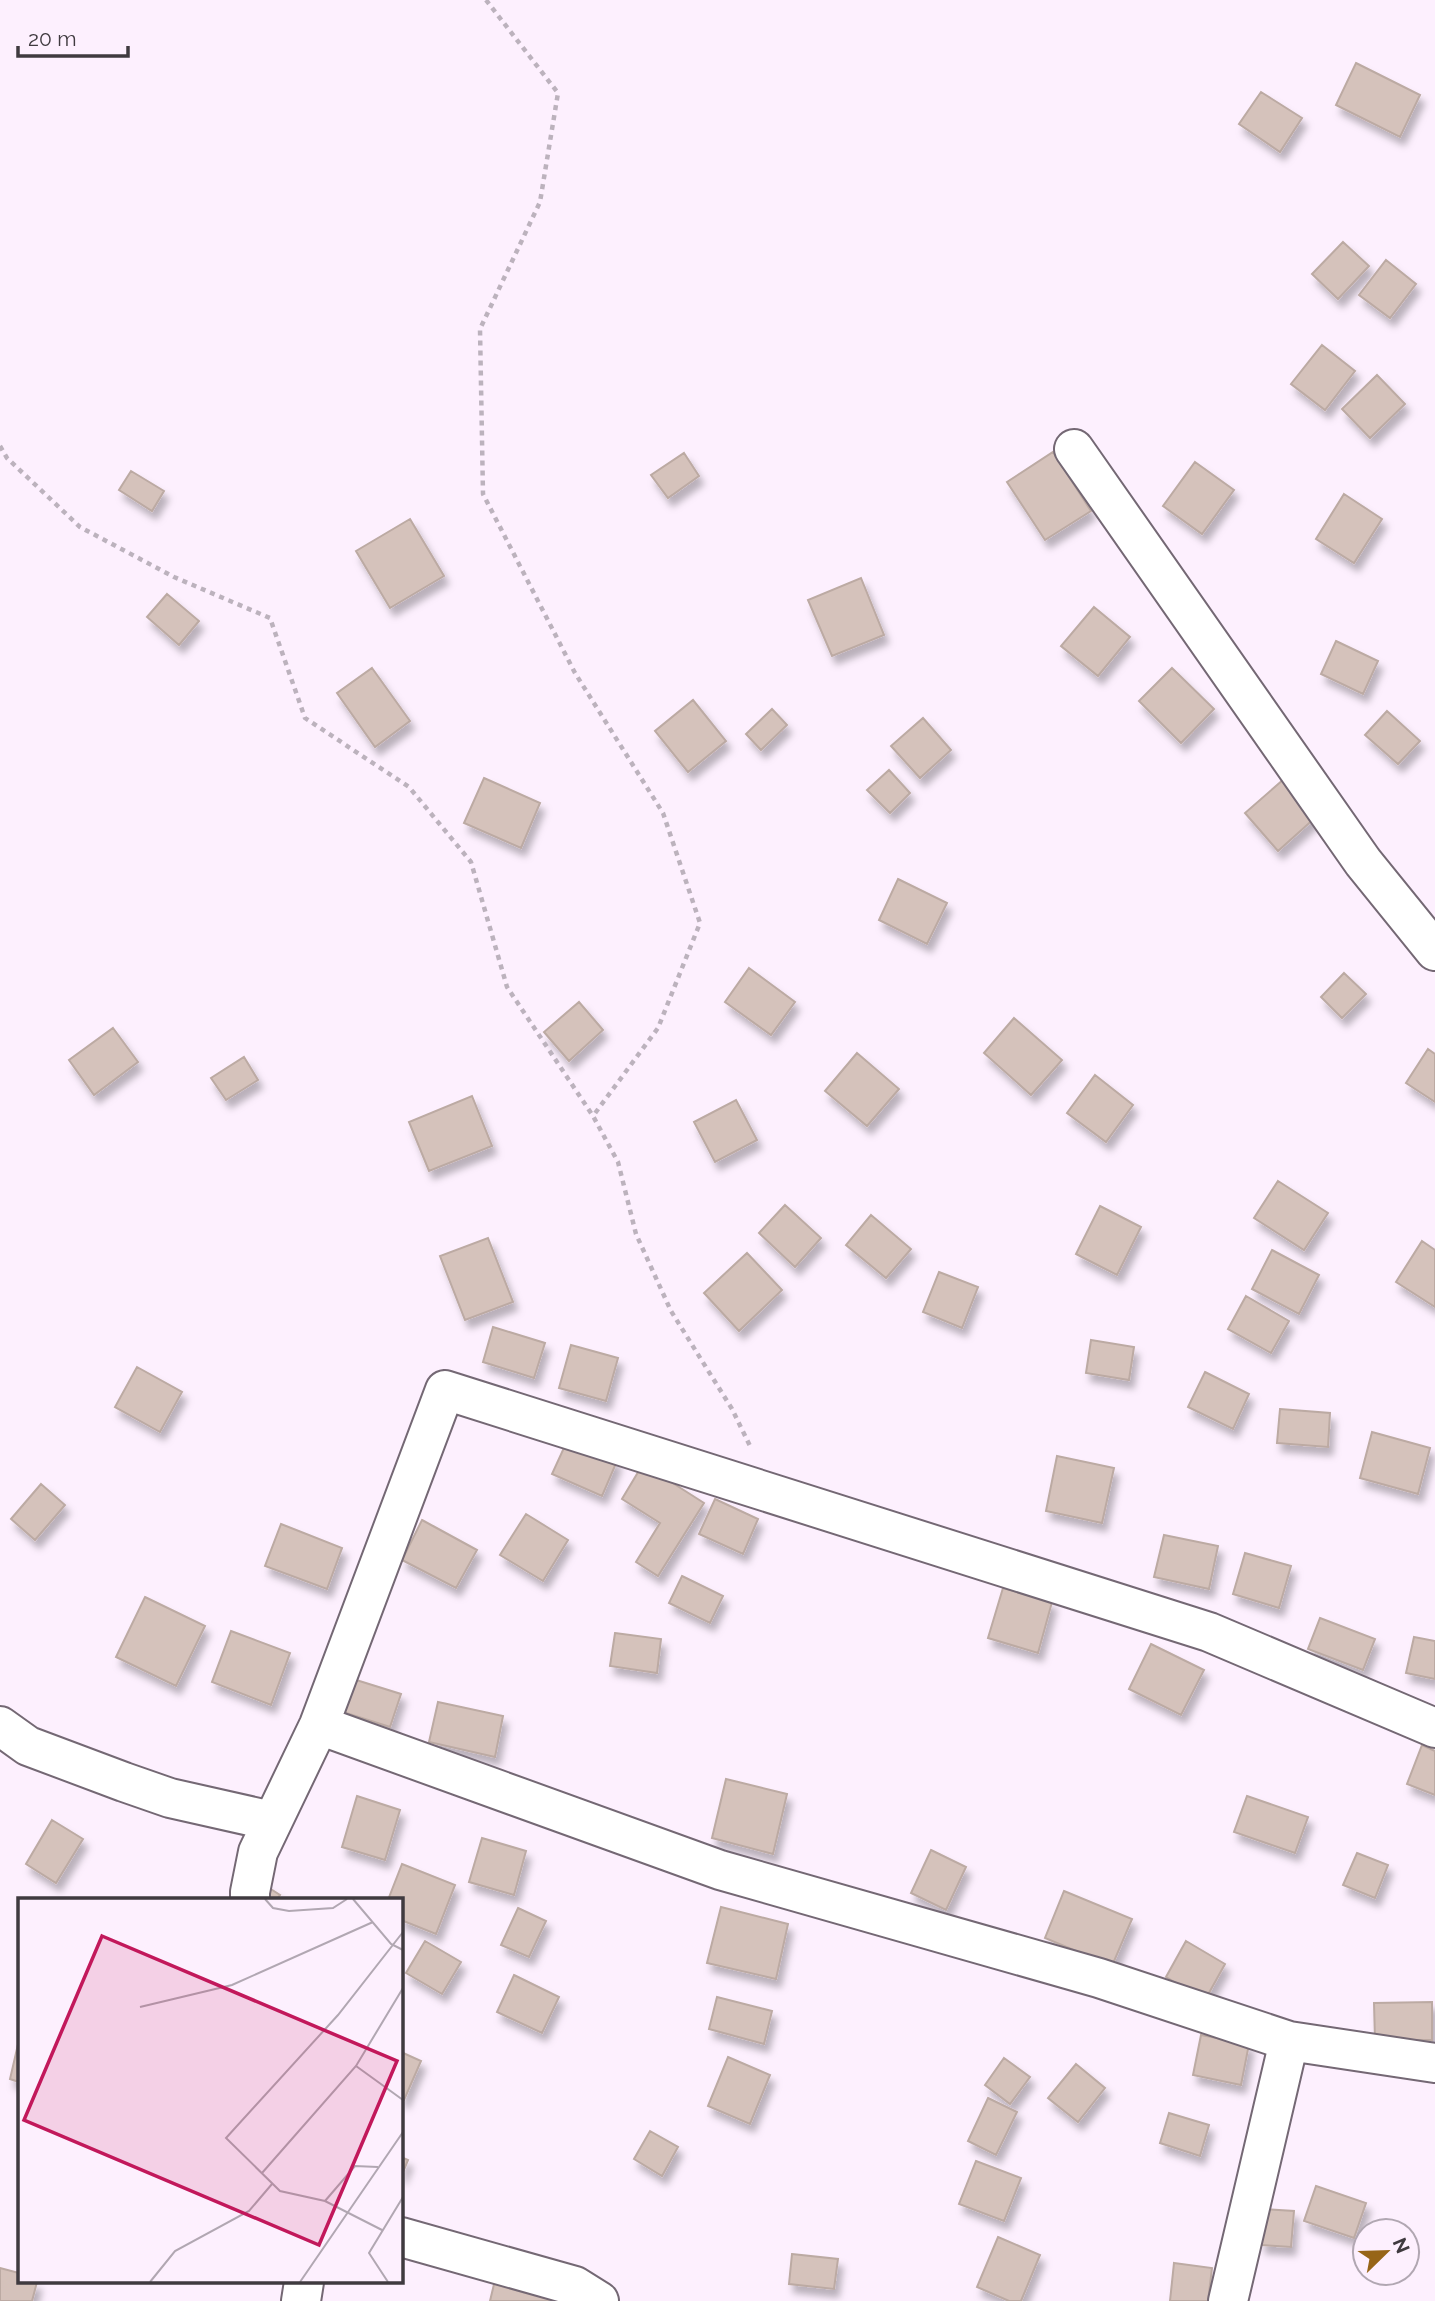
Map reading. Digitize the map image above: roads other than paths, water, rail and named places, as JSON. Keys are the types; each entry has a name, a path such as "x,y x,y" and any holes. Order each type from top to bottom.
{"street":[{"path":"1074,449 1363,862 1435,951"},
{"path":"250,1898 258,1852 319,1725 445,1390 1209,1632 1435,1728"},
{"path":"319,1725 720,1870 1099,1978 1289,2041 1435,2063"},
{"path":"0,1726 29,1746 124,1782 170,1798 272,1821"},
{"path":"1227,2301 1289,2041"},
{"path":"402,2237 575,2286 599,2301"}]}
